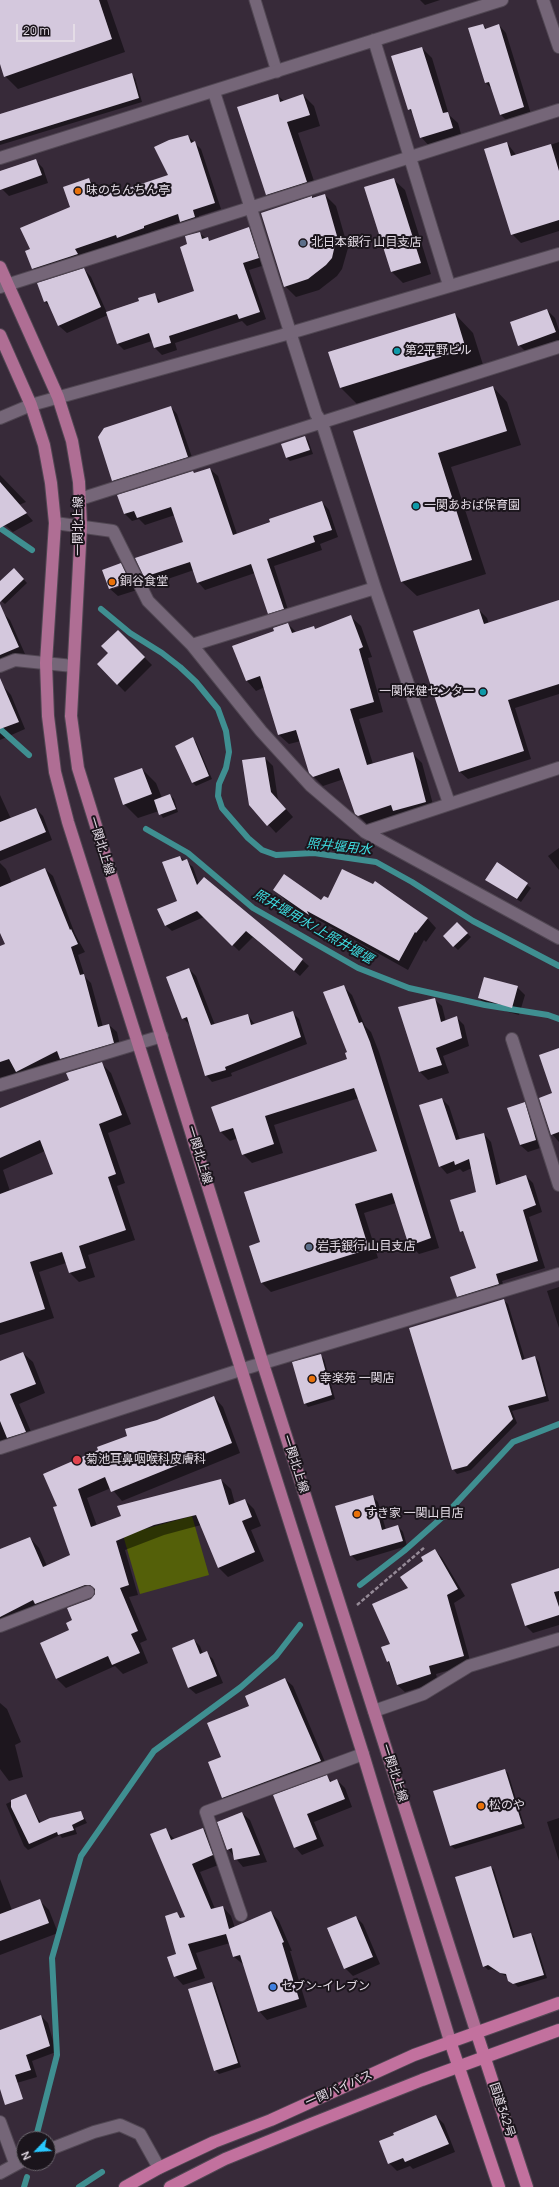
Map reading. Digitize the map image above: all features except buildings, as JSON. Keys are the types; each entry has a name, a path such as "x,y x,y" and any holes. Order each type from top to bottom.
{"highway":[{"name":"一関バイパス","path":"125,2187 159,2168 414,2055 450,2041 477,2034 559,2003"},
{"name":"一関バイパス","path":"170,2187 225,2159 459,2066 559,2030"},
{"name":"国道342号","path":"477,2034 527,2187"},
{"path":"450,2041 499,2187"}],"main road":[{"name":"一関北上線","path":"0,268 3,286 58,397 72,440 80,499 81,526 71,716 78,768 263,1364 477,2034"},
{"name":"一関北上線","path":"0,335 31,405 47,460 51,482 55,523 46,663 48,716 55,772 68,822 240,1370 363,1754 450,2041"}],"street":[{"path":"0,158 278,72 502,0"},
{"path":"543,0 559,47"},
{"path":"374,40 449,285"},
{"path":"214,92 316,414 322,423 375,588 449,803"},
{"path":"3,286 559,110"},
{"path":"0,418 31,405 58,397 290,333 449,285 559,254"},
{"path":"80,499 559,347"},
{"path":"55,523 113,531 148,601 192,645 261,731 311,786 365,832 559,938"},
{"path":"192,645 375,588"},
{"path":"0,666 15,660 73,666"},
{"path":"365,832 449,803 559,768"},
{"path":"0,1086 162,1036"},
{"path":"512,1039 559,1185"},
{"path":"0,1448 240,1370 559,1274"},
{"path":"0,1626 88,1592"},
{"path":"374,1711 423,1694 469,1666 559,1639"},
{"path":"241,1915 206,1812 363,1754"},
{"path":"0,2122 16,2154"},
{"path":"56,2147 94,2132 120,2125 140,2134 159,2168"},
{"path":"0,2173 16,2164"}],"lane":[{"path":"255,0 278,72"}],"path":[{"path":"357,1606 425,1548"}],"green space":[{"path":"192,1516 209,1575 140,1594 123,1535"}],"waterway":[{"name":"照井堰用水","path":"0,528 32,550"},
{"name":"照井堰用水","path":"101,609 130,633 162,653 180,667 196,682 218,709 226,731 229,752 226,768 219,784 218,796 222,808 248,838 262,850 276,855 314,853 376,862 412,882 473,921 559,966"},
{"name":"照井堰用水/上照井堰堰","path":"0,729 29,755"},
{"name":"照井堰用水/上照井堰堰","path":"146,829 188,853 253,908 358,968 409,988 485,1005 548,1015 559,1019"},
{"path":"360,1585 404,1551 447,1513 513,1442 559,1424"},
{"path":"38,2131 57,2055 52,1958 81,1856 154,1751 241,1687 276,1656 300,1625"},
{"path":"79,2187 102,2172"},
{"path":"24,2187 27,2177"}],"place":[{"name":"味のちんちん亭","path":"78,191"},
{"name":"北日本銀行 山目支店","path":"303,243"},
{"name":"第2平野ビル","path":"397,351"},
{"name":"一関あおば保育園","path":"416,506"},
{"name":"銅谷食堂","path":"112,582"},
{"name":"一関保健センター","path":"483,692"},
{"name":"岩手銀行 山目支店","path":"309,1247"},
{"name":"幸楽苑 一関店","path":"312,1379"},
{"name":"菊池耳鼻咽喉科皮膚科","path":"77,1460"},
{"name":"すき家 一関山目店","path":"357,1514"},
{"name":"松のや","path":"481,1806"},
{"name":"セブン-イレブン","path":"273,1987"}]}
